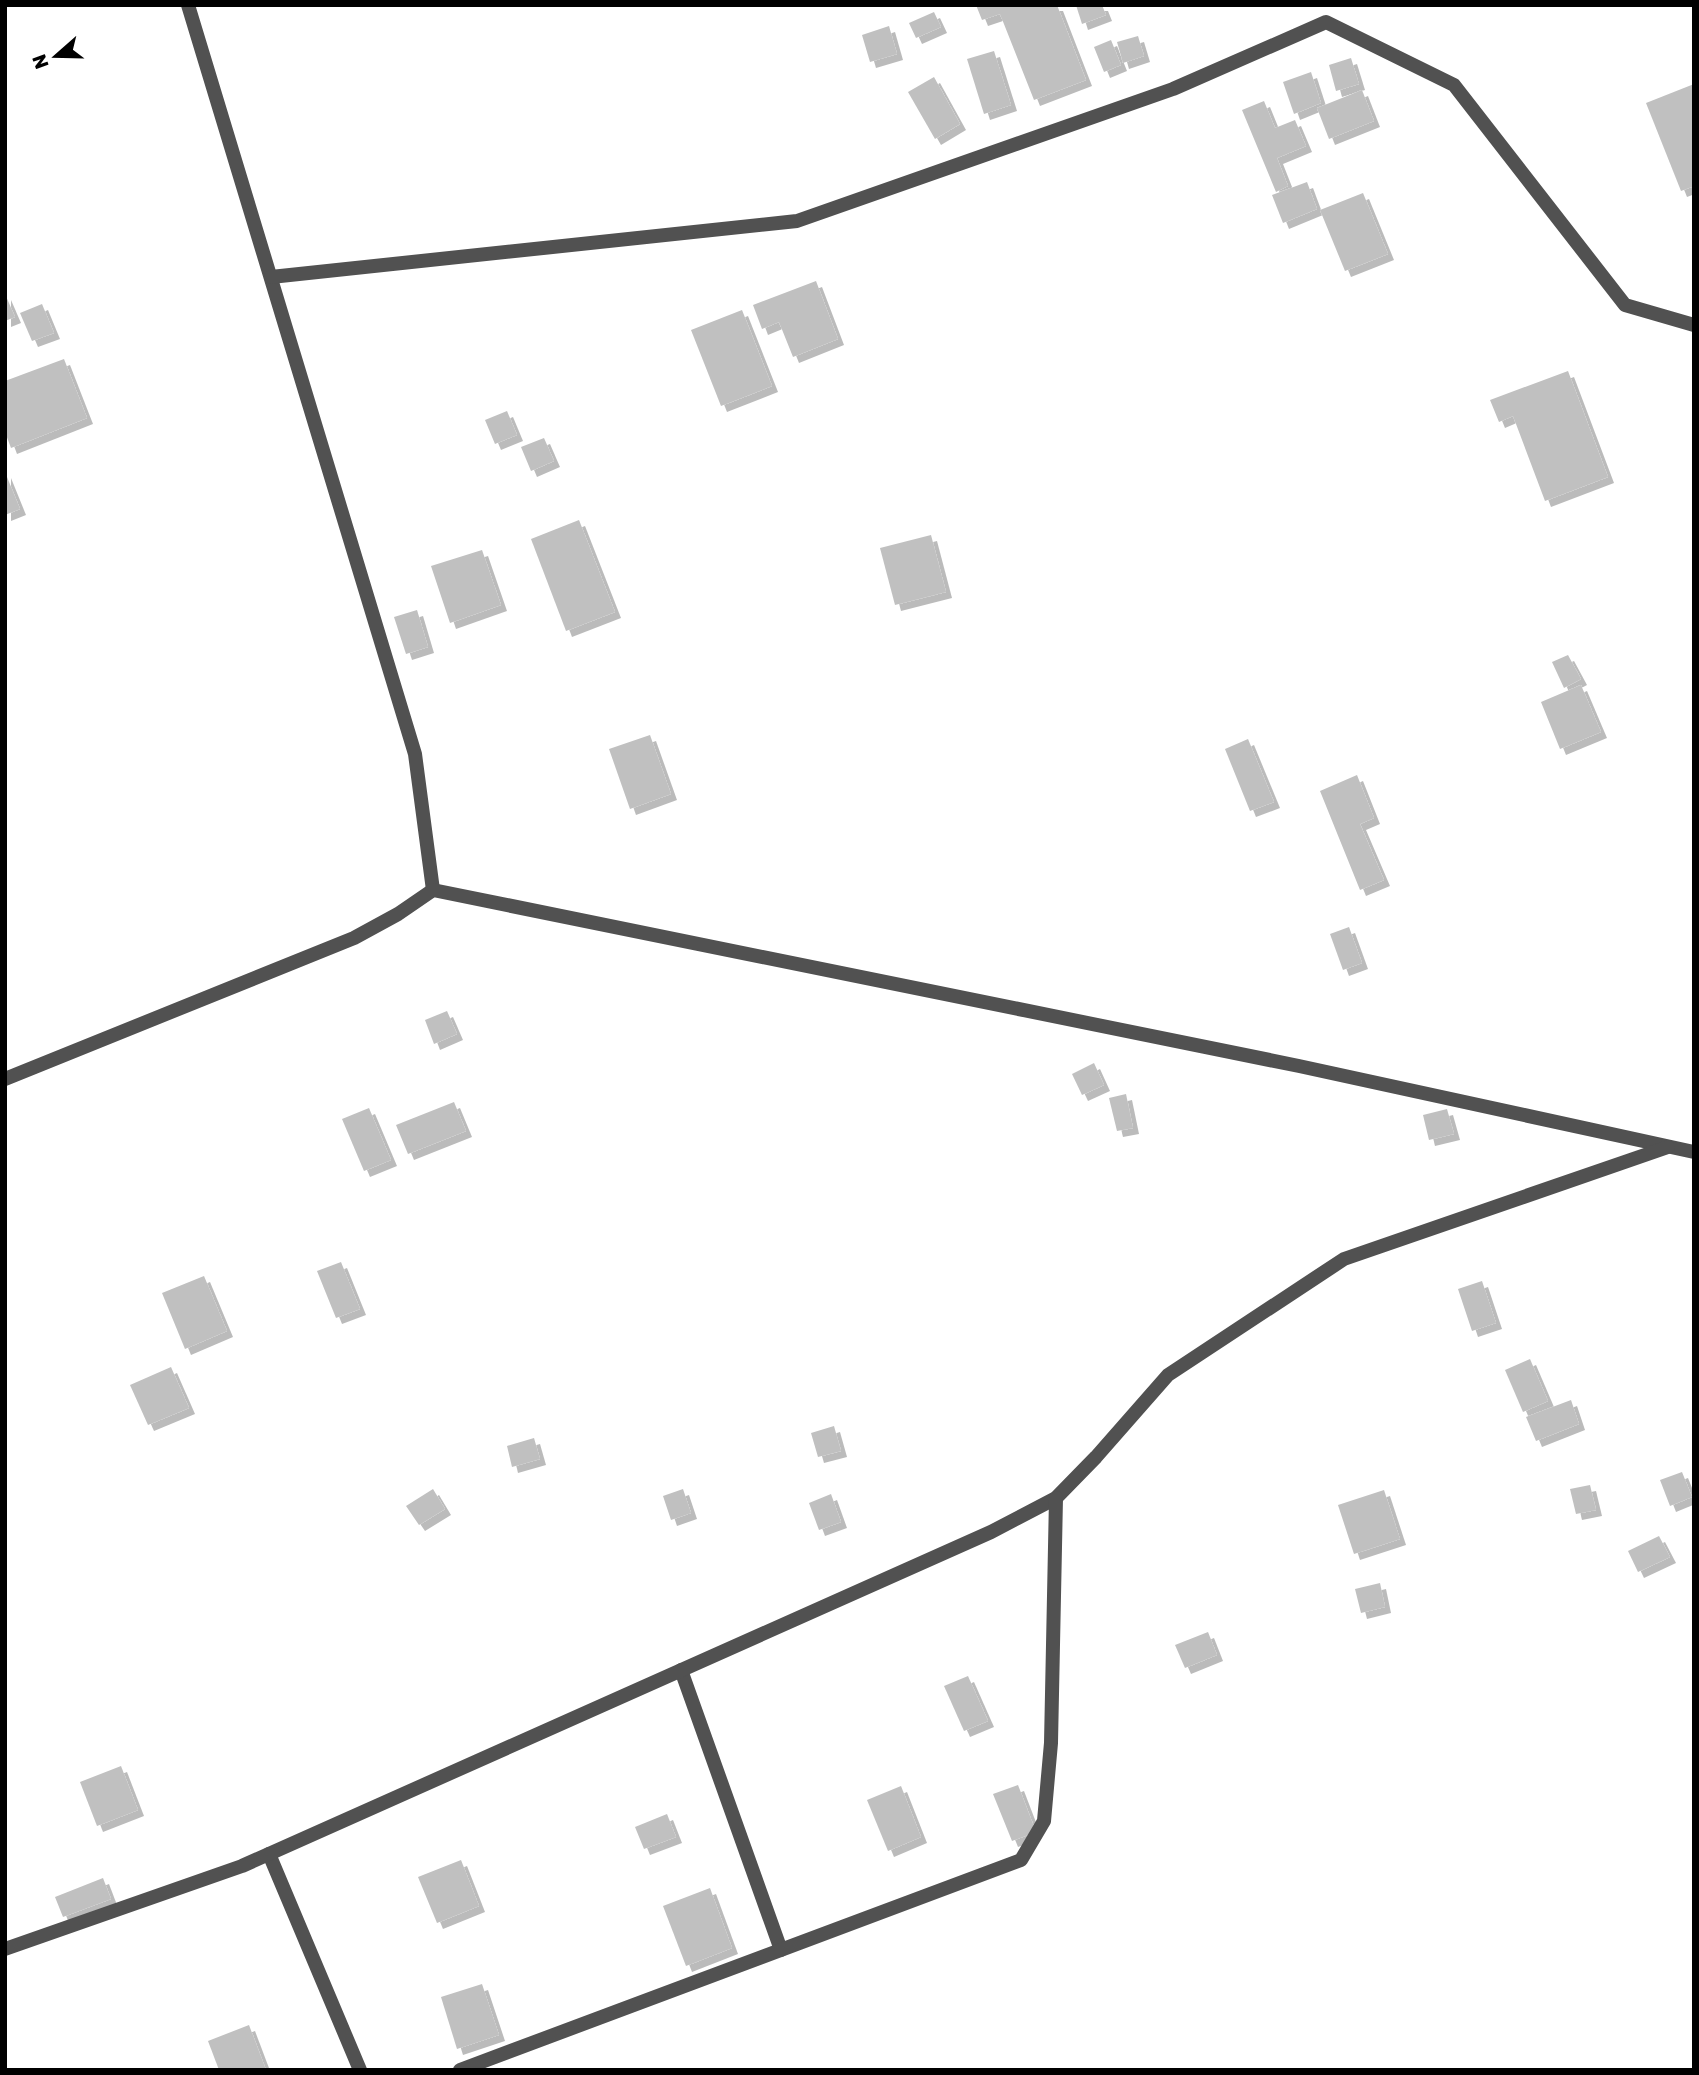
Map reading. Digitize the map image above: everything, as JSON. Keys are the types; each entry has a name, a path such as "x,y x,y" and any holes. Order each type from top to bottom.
{"street":[{"path":"188,5 415,754 433,890"},
{"path":"271,277 797,221 1173,89 1326,22 1454,85 1625,305 1694,325"},
{"path":"5,1079 354,939 433,890 1299,1066 1694,1152"},
{"path":"5,1949 242,1866 991,1532 1056,1498 1168,1375 1344,1259 1668,1147"},
{"path":"460,2070 1021,1860 1044,1821 1052,1743 1056,1498"},
{"path":"681,1670 781,1950"},
{"path":"269,1854 360,2070"}],"building":[{"path":"976,5 1057,5 1086,80 1034,100 1000,14 982,20"},
{"path":"1076,5 1102,5 1106,15 1082,24"},
{"path":"934,12 941,27 916,38 909,23"},
{"path":"889,26 897,54 870,62 862,35"},
{"path":"1138,36 1144,56 1123,63 1117,42"},
{"path":"1111,40 1121,65 1104,72 1094,47"},
{"path":"994,51 1011,105 984,114 967,59"},
{"path":"1351,58 1359,84 1336,91 1329,65"},
{"path":"1311,72 1321,103 1294,114 1283,82"},
{"path":"934,77 960,124 935,139 908,92"},
{"path":"1694,84 1694,186 1681,191 1646,103"},
{"path":"1362,90 1374,121 1329,139 1317,108"},
{"path":"1264,101 1275,128 1295,120 1306,146 1277,158 1288,186 1276,192 1242,110"},
{"path":"1307,182 1317,209 1283,223 1272,195"},
{"path":"1363,193 1388,254 1345,271 1320,210"},
{"path":"816,281 838,339 793,357 779,322 762,329 753,305"},
{"path":"5,294 15,317 5,321"},
{"path":"42,304 54,333 32,341 20,313"},
{"path":"742,310 772,386 721,406 691,330"},
{"path":"64,359 87,418 11,448 5,432 5,381"},
{"path":"1568,371 1608,477 1545,501 1513,416 1499,422 1490,400"},
{"path":"507,411 517,435 495,444 485,420"},
{"path":"544,438 554,461 531,471 521,447"},
{"path":"5,472 20,509 5,515"},
{"path":"579,520 615,612 566,631 531,539"},
{"path":"931,535 946,592 895,605 880,548"},
{"path":"482,550 501,605 450,623 431,566"},
{"path":"417,610 428,647 406,654 394,617"},
{"path":"1568,655 1581,679 1564,688 1552,662"},
{"path":"1581,685 1601,732 1560,749 1541,702"},
{"path":"650,735 671,794 630,809 609,749"},
{"path":"1248,739 1274,802 1250,811 1225,749"},
{"path":"1357,775 1374,818 1360,824 1384,880 1360,890 1320,791"},
{"path":"1349,927 1362,963 1343,970 1330,934"},
{"path":"447,1011 457,1034 434,1044 425,1020"},
{"path":"1094,1063 1104,1085 1082,1095 1072,1074"},
{"path":"1126,1094 1133,1128 1117,1131 1109,1098"},
{"path":"454,1102 466,1131 408,1154 396,1125"},
{"path":"369,1108 391,1160 364,1171 342,1119"},
{"path":"1447,1109 1454,1134 1429,1140 1423,1115"},
{"path":"341,1262 360,1309 336,1318 317,1271"},
{"path":"204,1276 227,1331 185,1349 162,1293"},
{"path":"1482,1281 1496,1323 1472,1331 1458,1289"},
{"path":"1530,1359 1548,1401 1523,1412 1505,1370"},
{"path":"171,1367 189,1408 148,1425 130,1385"},
{"path":"1571,1400 1579,1424 1536,1441 1526,1417"},
{"path":"834,1426 841,1451 818,1457 811,1433"},
{"path":"534,1438 540,1459 512,1467 507,1446"},
{"path":"1682,1472 1692,1497 1670,1506 1660,1480"},
{"path":"1590,1485 1596,1510 1576,1514 1570,1489"},
{"path":"433,1489 445,1509 419,1525 406,1506"},
{"path":"683,1489 691,1513 671,1520 663,1496"},
{"path":"1384,1490 1400,1539 1354,1554 1338,1505"},
{"path":"831,1494 841,1522 819,1530 809,1503"},
{"path":"1659,1536 1670,1557 1638,1572 1628,1551"},
{"path":"1380,1583 1385,1607 1361,1613 1355,1589"},
{"path":"1208,1632 1217,1655 1185,1668 1175,1645"},
{"path":"968,1676 988,1721 964,1731 944,1686"},
{"path":"121,1766 138,1810 97,1826 80,1782"},
{"path":"1018,1785 1036,1832 1012,1841 993,1794"},
{"path":"901,1786 921,1837 888,1851 867,1800"},
{"path":"667,1814 676,1837 644,1849 635,1827"},
{"path":"461,1860 479,1906 437,1923 418,1877"},
{"path":"103,1878 111,1899 63,1917 55,1897"},
{"path":"710,1888 732,1948 686,1966 663,1906"},
{"path":"482,1984 499,2035 457,2049 441,1997"},
{"path":"249,2025 266,2070 219,2070 208,2041"}]}
